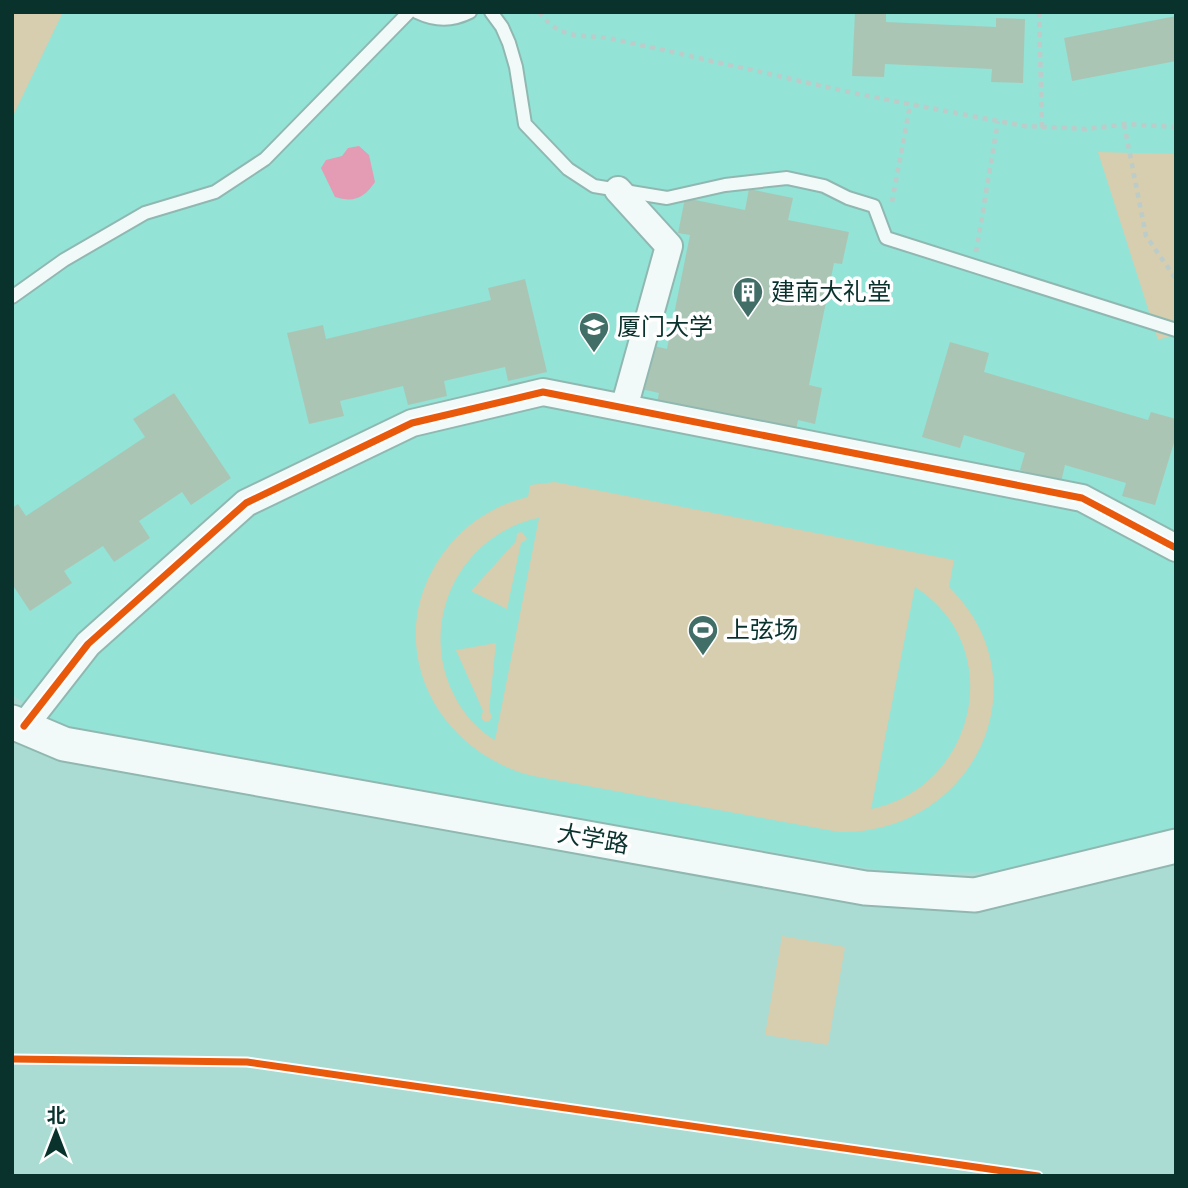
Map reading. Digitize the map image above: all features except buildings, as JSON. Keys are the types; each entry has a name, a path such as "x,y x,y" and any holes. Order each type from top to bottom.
{"street":[{"path":"618,190 669,246 624,408"},
{"path":"18,724 88,644 246,503 412,423 543,392 1082,498 1176,548"},
{"name":"大学路","path":"18,724 64,744 865,888 975,895 1176,846"}],"lane":[{"path":"12,297 64,260 145,213 215,192 265,159 409,12"},
{"path":"417,12 429,18 449,20 470,12"},
{"path":"491,12 502,26 509,43 516,67 525,124 568,169 594,186 667,198 725,185 787,178 824,186 848,198 874,206 886,238 1176,330"}],"path":[{"path":"539,12 548,23 573,36 607,38 910,105 998,121 1086,129 1124,124 1176,127"},
{"path":"1038,12 1042,127"},
{"path":"886,238 910,105"},
{"path":"974,266 998,121"},
{"path":"1124,124 1146,236 1176,279"}],"shaded area":[{"name":"厦门大学","path":"12,12 1176,12 1176,831 1011,872 910,873 866,868 105,739 56,722 12,695"},
{"path":"12,12 63,12 12,118"},
{"path":"359,146 369,155 375,182 358,198 335,197 321,168 326,160 342,156 348,148"},
{"path":"1098,152 1176,154 1176,334 1158,340"},
{"path":"555,482 954,560 949,587 978,625 992,666 992,707 981,747 958,781 926,808 886,826 839,832 533,776 497,762 466,741 442,715 425,684 417,651 417,616 427,581 448,547 484,515 505,504 528,497 530,485","holes":["539,518 495,740 471,720 453,693 443,666 441,638 444,610 453,585 468,562 487,542 511,527","915,587 944,613 962,643 970,677 968,712 956,745 936,773 907,796 871,809"]},
{"path":"522,532 527,539 521,543 507,609 471,591 516,541 517,533"},
{"path":"496,643 489,710 492,717 485,722 481,718 483,711 456,650"},
{"path":"782,936 845,947 828,1045 765,1035"}],"cycle path":[{"path":"24,726 88,644 246,503 412,423 543,392 1082,498 1176,548"},
{"path":"12,1059 247,1062 1038,1176"}],"place":[{"name":"建南大礼堂","path":"748,319"},
{"name":"厦门大学","path":"594,354"},
{"name":"上弦场","path":"703,657"}]}
